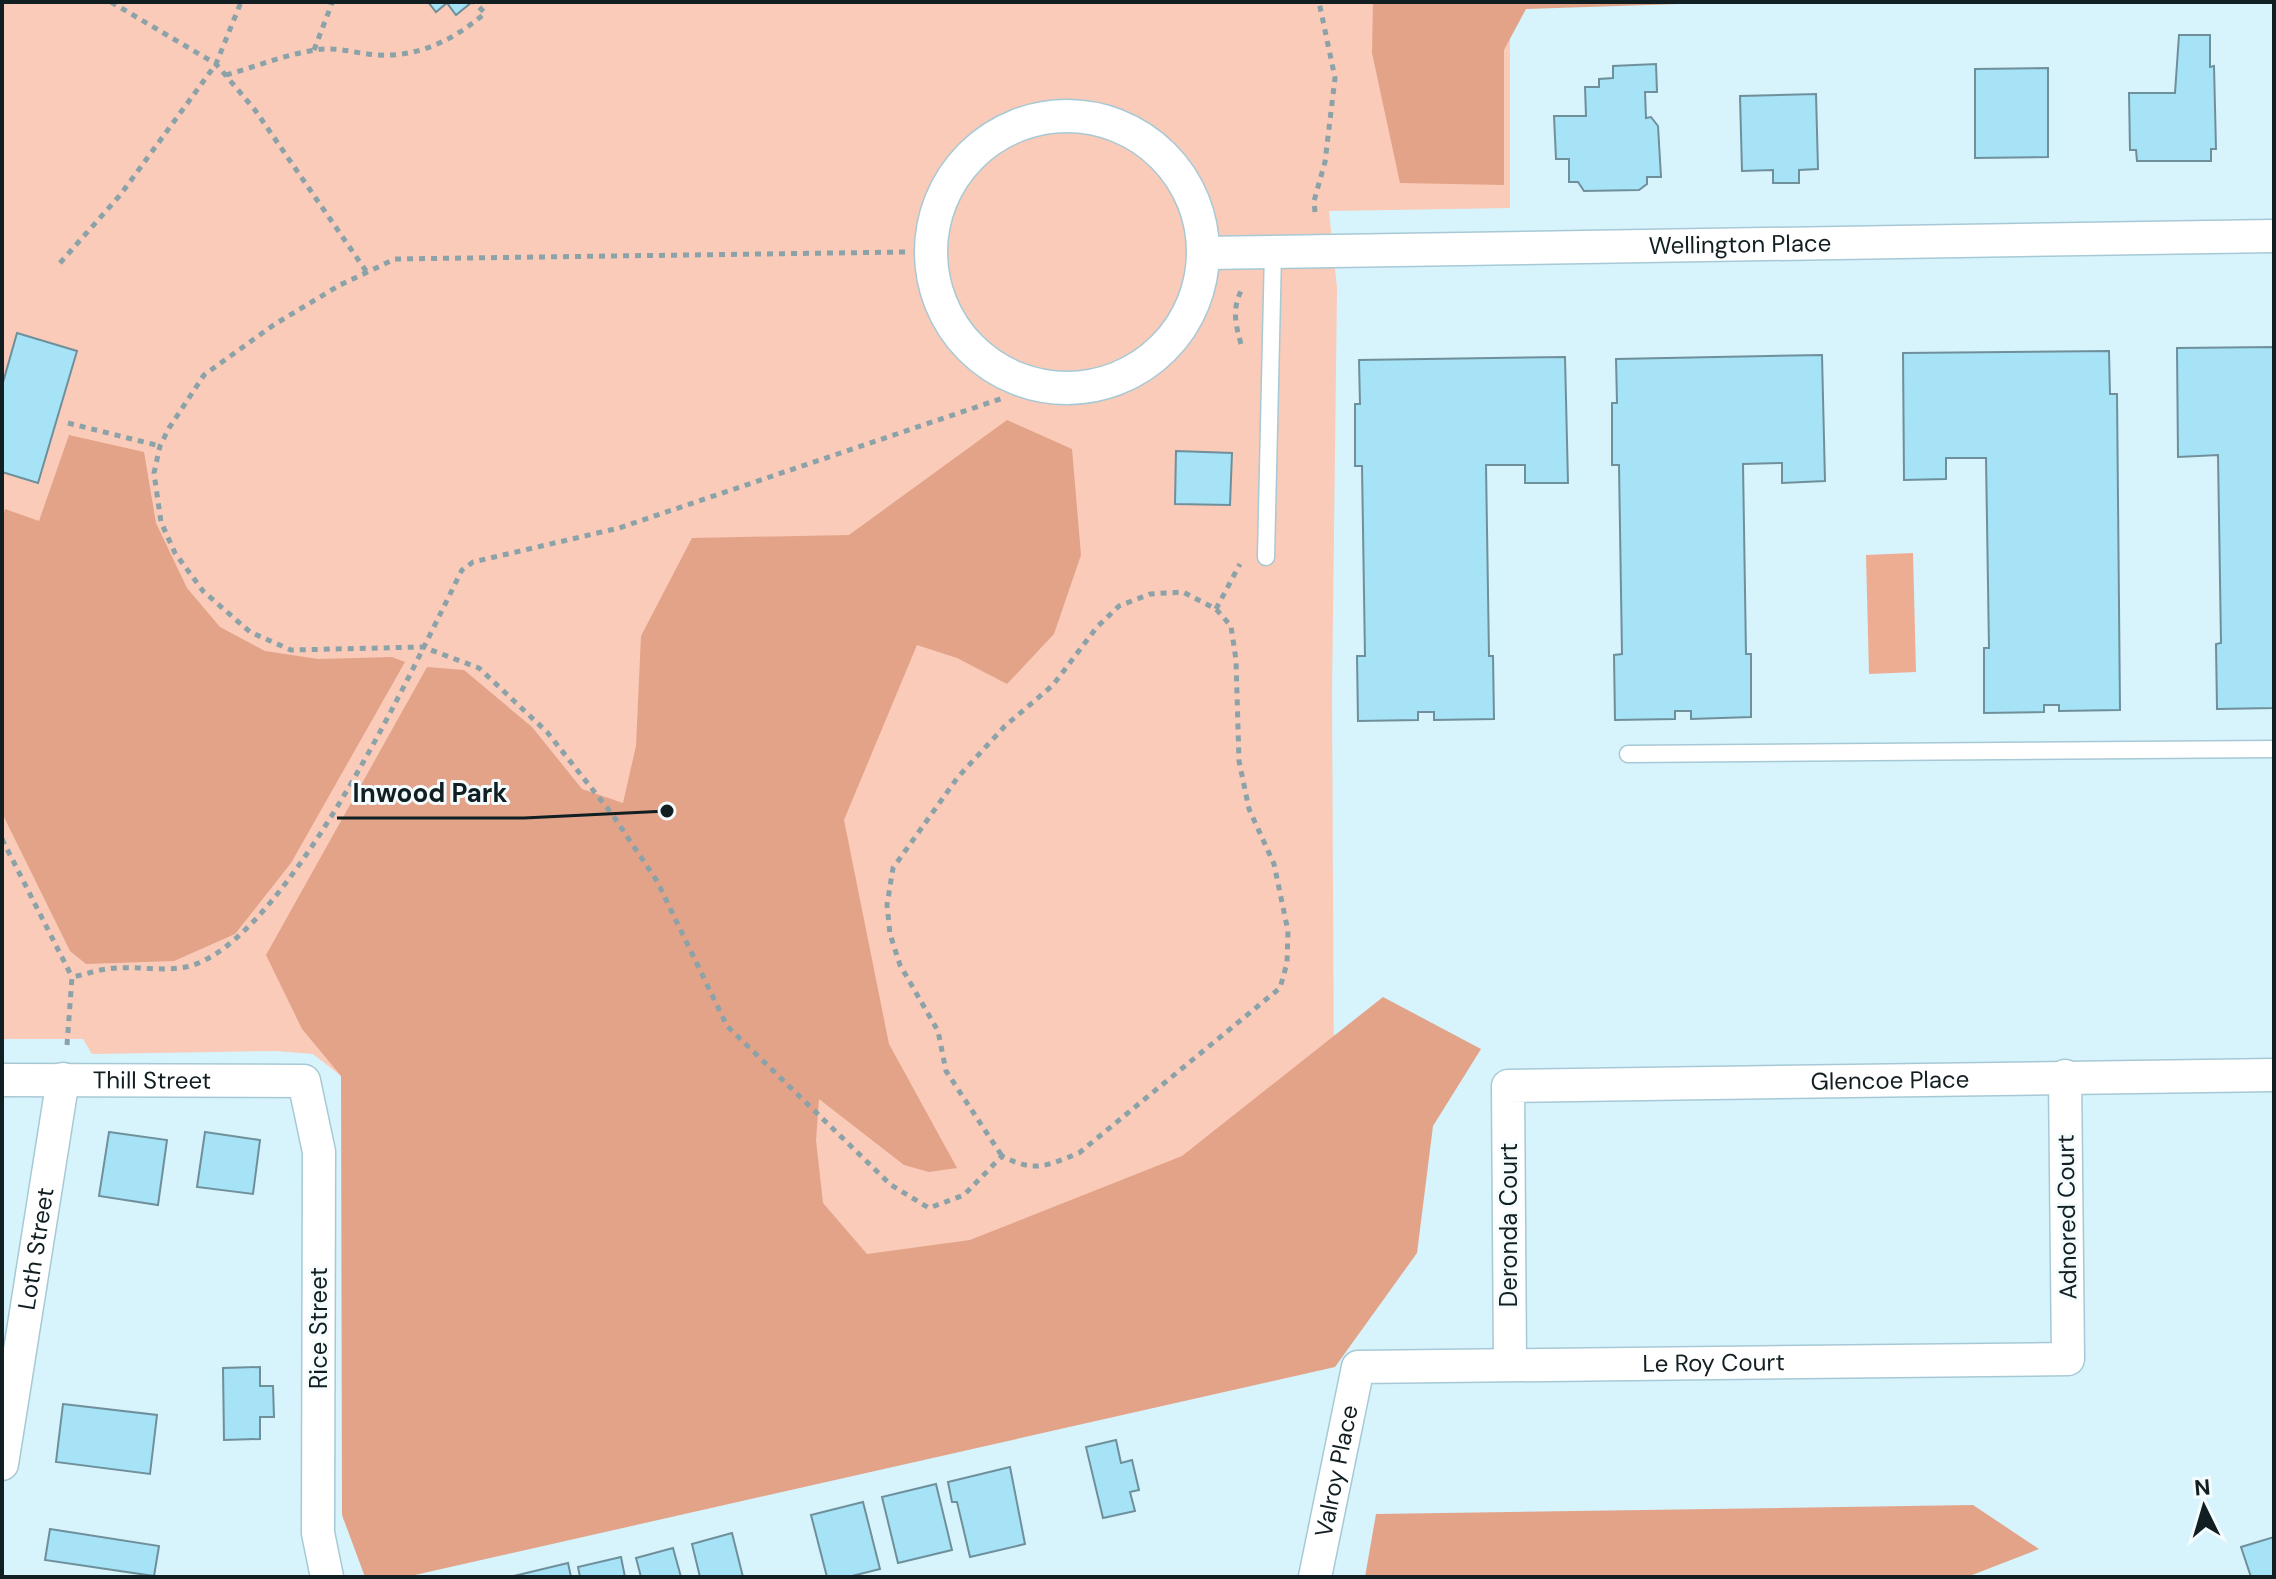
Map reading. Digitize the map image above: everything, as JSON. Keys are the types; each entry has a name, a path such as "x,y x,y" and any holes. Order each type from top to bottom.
{"street":[{"path":"1065,115 1094,117 1116,124 1139,135 1159,151 1179,173 1195,204 1204,253 1201,279 1193,302 1183,324 1166,346 1129,375 1100,384 1052,388 988,365 964,343 942,310 933,277 930,243 937,205 952,175 971,155 993,136 1014,125 1037,117 1065,115"},
{"name":"Wellington Place","path":"1204,253 2274,236"},
{"name":"Glencoe Place","path":"1508,1086 2274,1075"},
{"name":"Adnored Court","path":"2065,1076 2068,1359"},
{"name":"Loth Street","path":"2,1464 63,1079"},
{"name":"Thill Street","path":"2,1080 304,1081"},
{"name":"Rice Street","path":"304,1081 319,1152 318,1533 327,1577"},
{"name":"Deronda Court","path":"1508,1086 1510,1364"},
{"name":"Le Roy Court","path":"1358,1367 2068,1359"},
{"name":"Valroy Place","path":"1315,1577 1358,1367"}],"lane":[{"path":"1266,557 1273,252"},
{"path":"1628,754 2274,749"}],"path":[{"path":"111,2 216,64 255,110 366,271"},
{"path":"60,263 121,194 216,64 241,2"},
{"path":"314,50 333,2"},
{"path":"226,75 314,50 331,48 379,55 419,52 455,36 485,13 474,2"},
{"path":"1315,212 1314,201 1325,162 1335,78 1319,2"},
{"path":"905,252 395,259 366,271 275,324 204,375 179,409 160,446 154,473 159,510 175,553 203,591 250,632 291,650 423,647 479,668 547,732 612,814 657,881 727,1026 891,1185 929,1208 964,1195 1002,1156"},
{"path":"72,977 108,968 187,967 223,949 236,938 298,871 360,767 462,570 473,562 619,528 1006,397"},
{"path":"68,423 160,446"},
{"path":"1216,609 1244,556"},
{"path":"1183,592 1216,609 1231,626 1236,660 1239,761 1249,809 1274,864 1288,931 1287,963 1280,988 1079,1153 1041,1168 1021,1166 1002,1156 946,1071 938,1031 900,965 890,934 887,905 893,868 958,777 1005,726 1053,685 1097,627 1119,606 1150,594 1183,592"},
{"path":"2,839 72,977 63,1079"}],"shaded area":[{"path":"2,2 1604,2 1510,4 1510,208 1329,211 1337,288 1332,694 1335,1278 561,1471 343,1520 345,1041 341,1076 313,1054 276,1051 92,1054 83,1039 2,1039"},
{"path":"1373,2 1740,2 1526,9 1504,50 1504,185 1400,183 1372,53"},
{"path":"1007,420 1072,449 1081,555 1054,634 1007,684 957,658 917,645 844,820 889,1044 957,1168 929,1172 904,1165 819,1099 816,1140 823,1203 867,1254 970,1240 1182,1156 1383,997 1481,1049 1433,1126 1417,1253 1335,1367 406,1577 365,1577 342,1515 341,1076 302,1029 266,955 427,667 464,670 532,727 582,789 623,803 636,746 641,636 692,538 849,535"},
{"path":"69,435 144,452 156,523 187,588 220,627 265,651 318,659 392,657 405,662 291,863 235,934 174,961 86,964 70,951 2,813 2,519 5,509 39,521"},
{"path":"1913,553 1916,672 1869,674 1866,555"},
{"path":"1973,1505 2039,1549 1967,1577 1365,1577 1376,1514"}],"building":[{"path":"428,2 472,2 456,15 447,3 436,12"},
{"path":"2179,35 2210,35 2216,149 2211,149 2211,161 2137,161 2136,150 2130,150 2129,93 2175,93"},
{"path":"1656,64 1657,92 1645,92 1646,118 1651,117 1658,126 1661,177 1647,177 1647,184 1639,190 1584,191 1578,182 1569,182 1569,159 1556,159 1554,116 1586,116 1585,87 1599,87 1599,79 1613,78 1613,66"},
{"path":"2048,68 2048,157 1975,158 1975,69"},
{"path":"1816,94 1818,169 1799,170 1799,183 1773,183 1773,170 1742,171 1740,96"},
{"path":"17,333 77,351 38,483 2,472 2,386"},
{"path":"2274,347 2274,708 2217,709 2216,644 2221,643 2218,455 2178,457 2177,348"},
{"path":"2109,351 2110,394 2117,394 2120,710 2059,711 2059,705 2044,705 2044,712 1984,713 1984,648 1989,648 1986,458 1946,458 1946,479 1904,480 1903,353"},
{"path":"1822,355 1825,481 1782,483 1782,463 1743,464 1746,654 1751,654 1751,717 1691,719 1691,711 1675,711 1675,719 1615,720 1614,655 1622,654 1619,465 1612,465 1612,403 1617,403 1616,359"},
{"path":"1565,357 1568,483 1525,483 1525,465 1486,465 1489,656 1493,656 1494,719 1434,720 1434,712 1418,712 1418,720 1358,721 1357,656 1365,656 1362,466 1355,466 1355,404 1360,404 1359,360"},
{"path":"1176,451 1232,453 1230,505 1175,504"},
{"path":"109,1132 167,1140 158,1205 99,1196"},
{"path":"205,1132 260,1140 253,1194 197,1187"},
{"path":"260,1367 260,1386 273,1386 274,1417 260,1417 260,1439 224,1440 223,1368"},
{"path":"63,1404 157,1415 150,1474 56,1462"},
{"path":"1116,1440 1121,1463 1132,1460 1139,1490 1130,1492 1135,1511 1103,1518 1086,1447"},
{"path":"1010,1467 1025,1544 970,1557 957,1502 952,1502 948,1482"},
{"path":"936,1484 952,1550 898,1563 882,1497"},
{"path":"863,1502 880,1569 848,1577 827,1577 811,1515"},
{"path":"50,1529 159,1546 154,1576 45,1560"},
{"path":"732,1533 743,1577 700,1577 692,1544"},
{"path":"2274,1537 2274,1577 2251,1577 2241,1547"},
{"path":"673,1548 681,1577 641,1577 636,1558"},
{"path":"621,1557 625,1577 580,1577 578,1567"},
{"path":"568,1563 571,1577 509,1577 518,1575"}],"place":[{"name":"Inwood Park","path":"667,811"}]}
